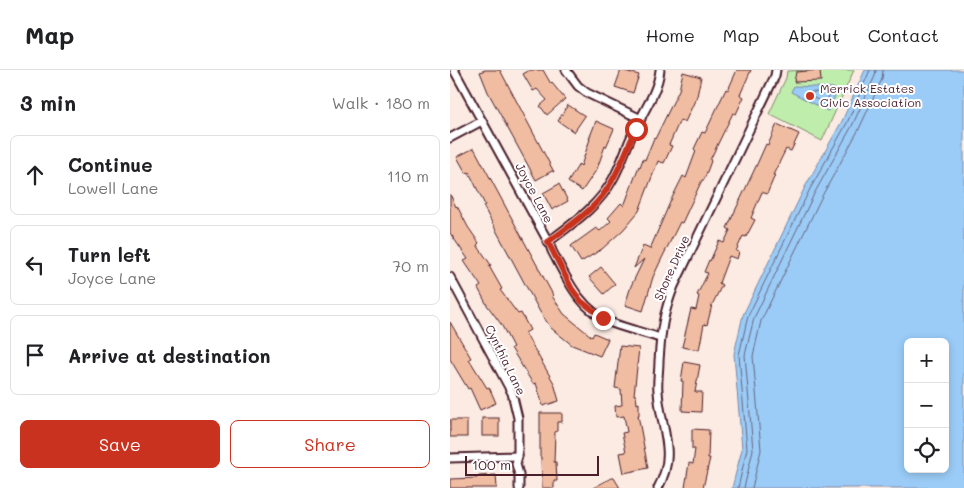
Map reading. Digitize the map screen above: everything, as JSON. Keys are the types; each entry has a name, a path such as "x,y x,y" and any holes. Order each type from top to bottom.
{"street":[{"name":"Joyce Lane","path":"454,70 572,289 590,309 612,323 660,338"},
{"path":"566,70 578,86 587,93 641,119"},
{"path":"548,242 585,214 599,200 613,179 659,79 660,70"},
{"name":"Shore Drive","path":"658,488 666,473 668,458 668,445 661,419 658,390 660,338 667,305 674,286 775,76 776,70"},
{"path":"450,138 482,121"},
{"name":"Cynthia Lane","path":"450,277 512,393 518,418 518,456 516,464 519,475 519,488"},
{"path":"450,458 518,456"}],"green space":[{"name":"Merrick Estates Civic Association","path":"854,70 822,141 769,114 786,78 787,71"}],"water":[{"path":"865,70 964,70 964,488 732,488 742,449 734,354 743,315 805,187 842,121"},
{"path":"794,86 833,88 836,90 836,94 828,111 791,92"}],"building":[{"path":"500,70 554,172 552,171 536,180 488,92 480,72"},
{"path":"530,70 543,70 551,84 565,99 547,115 540,106 547,100 537,89 533,91 523,74"},
{"path":"621,70 639,75 633,93 615,87"},
{"path":"737,70 751,70 740,95 744,97 736,114 733,113 710,160 704,180 702,180 682,223 680,222 661,260 653,277 643,311 625,305 631,286 644,259 634,268 643,246 650,249 683,176 686,178 696,151 694,149 702,132 705,133"},
{"path":"820,70 821,81 794,82 796,72"},
{"path":"683,72 701,77 697,96 685,122 680,120 669,145 672,146 664,163 658,161 639,211 623,230 602,249 581,262 571,246 596,228 600,231 611,221 608,218 621,203 624,206 639,166 643,159 645,160 654,138 679,90"},
{"path":"568,105 585,116 574,132 558,121"},
{"path":"596,121 614,129 605,146 597,169 582,191 568,182 579,164 581,166"},
{"path":"777,124 799,134 791,151 786,149 773,175 775,175 767,194 762,192 751,218 755,220 746,237 743,236 736,251 739,252 737,259 729,256 719,283 722,285 712,305 707,325 704,324 699,350 682,347 691,309 696,310 699,296 697,295 708,273 704,272 709,260 719,241 724,243 730,230 727,228"},
{"path":"474,148 552,296 564,314 592,337 594,333 608,339 600,356 572,345 551,328 540,312 483,206 485,205 469,172 466,173 457,157"},
{"path":"559,184 568,201 552,210 543,193"},
{"path":"450,194 479,243 477,245 491,265 489,266 502,289 500,290 518,314 521,313 530,330 525,333 554,383 559,401 543,406 536,383 533,384 511,348 513,347 501,324 487,305 478,288 481,286 464,261 468,259 450,233"},
{"path":"601,267 615,284 604,294 589,277"},
{"path":"450,322 471,358 469,359 487,388 489,387 496,403 480,410 470,388 468,389 450,359"},
{"path":"620,346 639,348 634,395 636,395 637,404 639,403 638,415 648,468 624,473 620,453 626,452 622,433 627,432 624,416 616,417 615,406 622,405 621,389 615,388"},
{"path":"684,362 700,365 695,392 702,392 701,412 682,411 683,381 681,381"},
{"path":"540,413 562,413 562,422 557,422 557,431 555,432 554,462 556,462 557,481 554,481 554,488 542,488"},
{"path":"482,418 499,418 499,436 482,436"},
{"path":"450,420 467,420 467,437 450,437"},
{"path":"692,429 709,430 708,458 710,458 703,488 685,488 689,463 693,464 695,449 692,449"},
{"path":"496,475 497,488 450,488 450,479"},
{"path":"614,478 620,488 593,488"}],"place":[{"name":"Merrick Estates Civic Association","path":"810,96"}],"route":[{"path":"603,318 581,301 572,289 548,242 585,214 599,200 613,179 636,129"}]}
